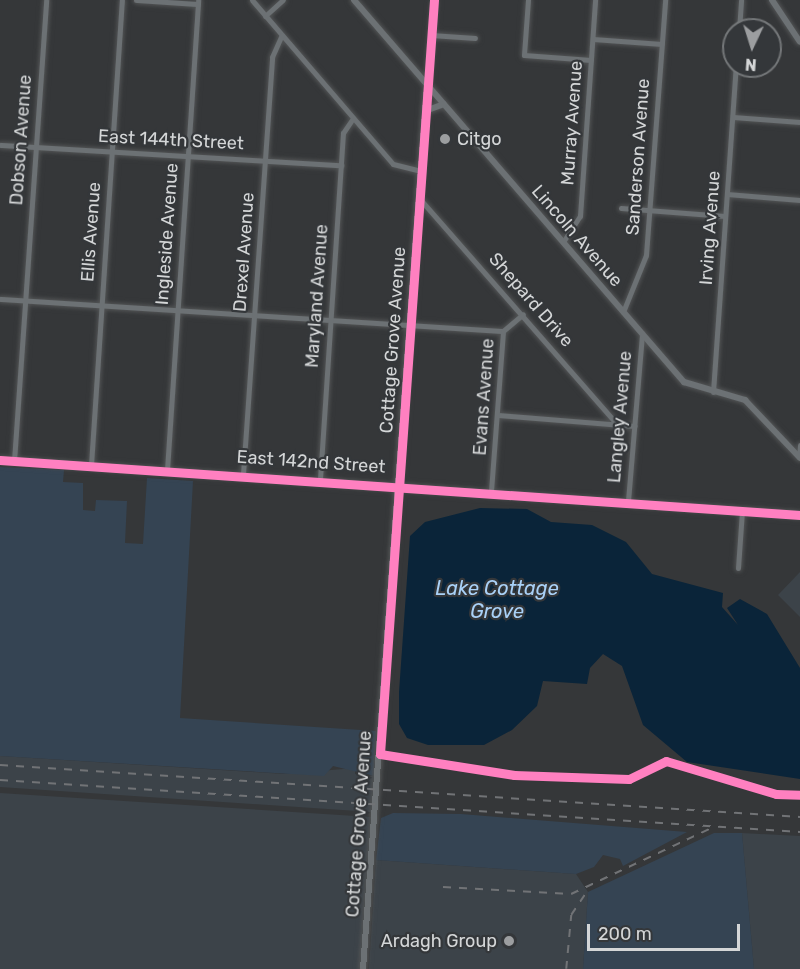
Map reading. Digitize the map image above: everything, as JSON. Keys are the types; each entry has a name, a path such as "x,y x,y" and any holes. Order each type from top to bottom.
{"street":[{"name":"Dobson Avenue","path":"14,461 46,0"},
{"name":"Ellis Avenue","path":"91,465 122,0"},
{"path":"136,0 198,2"},
{"path":"252,0 393,164 421,171"},
{"path":"265,16 283,0"},
{"name":"Lincoln Avenue","path":"354,0 688,386 750,404 800,457"},
{"name":"Cottage Grove Avenue","path":"363,969 434,0"},
{"path":"528,0 524,55 591,60"},
{"name":"Murray Avenue","path":"563,242 580,216 595,0"},
{"name":"Sanderson Avenue","path":"623,312 643,265 650,211 665,0"},
{"path":"740,18 741,0"},
{"path":"772,0 800,42"},
{"name":"Ingleside Avenue","path":"167,470 198,2"},
{"path":"431,34 475,38"},
{"name":"Drexel Avenue","path":"243,474 272,49 282,35"},
{"path":"593,39 662,44"},
{"name":"Irving Avenue","path":"713,392 735,78"},
{"path":"425,111 444,104"},
{"path":"733,117 800,122"},
{"name":"Maryland Avenue","path":"320,479 343,133 353,118"},
{"name":"East 144th Street","path":"0,145 341,165"},
{"path":"727,194 800,200"},
{"name":"Shepard Drive","path":"419,198 618,425"},
{"path":"621,208 726,216"},
{"path":"0,299 503,331"},
{"name":"Evans Avenue","path":"491,491 503,331 523,314"},
{"name":"Langley Avenue","path":"628,501 642,334"},
{"path":"498,415 634,426"},
{"path":"800,445 800,457"},
{"name":"East 142nd Street","path":"0,460 320,479 800,515"},
{"path":"738,568 742,511"}],"shaded area":[{"path":"0,467 64,470 63,482 83,483 83,510 95,511 96,500 127,501 125,543 143,544 147,478 193,481 180,718 376,731 374,776 333,766 324,776 0,756"},
{"path":"800,572 800,617 778,595"},
{"path":"0,756 284,774 355,768 355,774 374,776 372,812 0,787"},
{"path":"0,793 371,817 360,969 0,969"},
{"path":"393,813 461,814 687,832 623,866 620,859 603,855 594,867 576,874 376,860 381,818"},
{"path":"714,833 742,833 754,969 583,969 588,892"},
{"path":"742,833 800,836 800,969 754,969"},
{"path":"376,860 576,874 588,892 583,969 369,969"}],"water":[{"name":"Lake Cottage Grove","path":"480,508 527,509 551,522 592,525 626,542 652,574 723,593 722,607 738,625 727,608 740,599 767,614 800,668 800,779 687,762 643,725 622,666 603,654 590,668 587,684 543,681 537,706 512,730 484,745 428,745 407,738 399,724 399,692 410,536 425,522"}],"railway":[{"path":"0,765 800,817"},
{"path":"0,780 800,832"},
{"path":"443,887 571,894 709,829"},
{"path":"566,969 571,915 588,890"}],"cycle path":[{"path":"434,0 380,754 514,775 629,779 666,761 776,794 800,795"},
{"path":"0,460 800,515"}],"place":[{"name":"Citgo","path":"445,139"},
{"name":"Ardagh Group","path":"509,941"}]}
